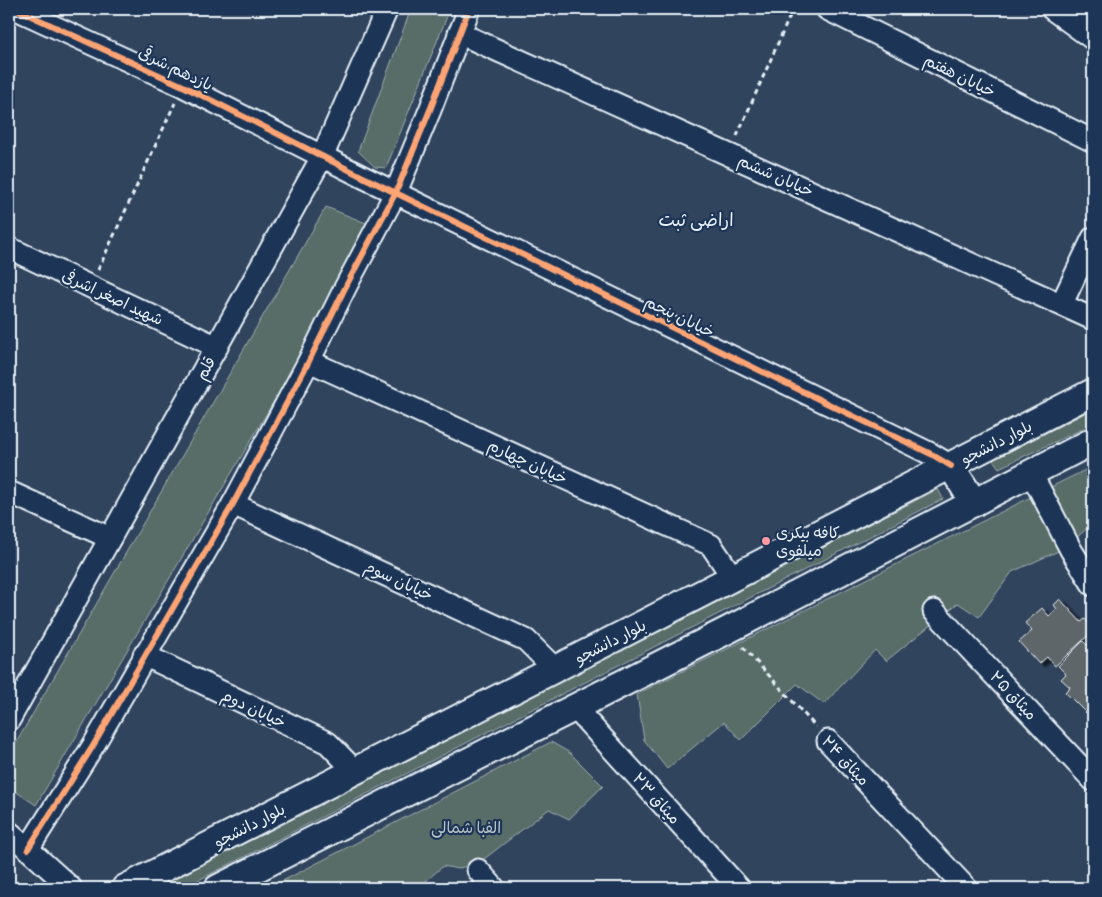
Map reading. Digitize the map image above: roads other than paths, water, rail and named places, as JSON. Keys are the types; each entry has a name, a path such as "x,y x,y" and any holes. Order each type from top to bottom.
{"main road":[{"name":"بلوار دانشجو","path":"125,888 1093,392"},
{"path":"218,888 728,630 1093,441"},
{"path":"951,466 974,503"}],"street":[{"name":"یازدهم شرقی","path":"16,9 183,86 322,157 396,192"},
{"name":"قلم","path":"9,720 322,157 387,9"},
{"path":"28,849 92,746 233,504 310,361 346,286 396,192 469,9"},
{"name":"خیابان هفتم","path":"827,9 1093,141"},
{"path":"1052,9 1093,39"},
{"path":"1081,9 1086,13 1093,29"},
{"name":"خیابان ششم","path":"459,33 1093,318"},
{"name":"خیابان پنجم","path":"396,192 931,454 951,466"},
{"path":"1062,304 1093,238"},
{"name":"شهید اصغر اشرفی","path":"9,248 217,347"},
{"name":"خیابان چهارم","path":"310,361 711,545 733,578"},
{"path":"1031,474 1071,550 1092,582"},
{"path":"9,492 110,538"},
{"name":"خیابان سوم","path":"233,504 526,640 555,669"},
{"name":"میثاق ۲۵","path":"934,611 1093,780"},
{"name":"خیابان دوم","path":"144,655 328,743 355,771"},
{"name":"میثاق ۲۳","path":"575,708 739,888"},
{"name":"میثاق ۲۴","path":"828,741 966,888"},
{"path":"9,832 71,888"},
{"path":"478,870 494,888"}],"place":[{"name":"کافه بیکری میلفوی","path":"766,541"}],"district":[{"name":"اراضی ثبت","path":"696,220"}],"park label":[{"name":"الفبا شمالی","path":"466,827"}]}
